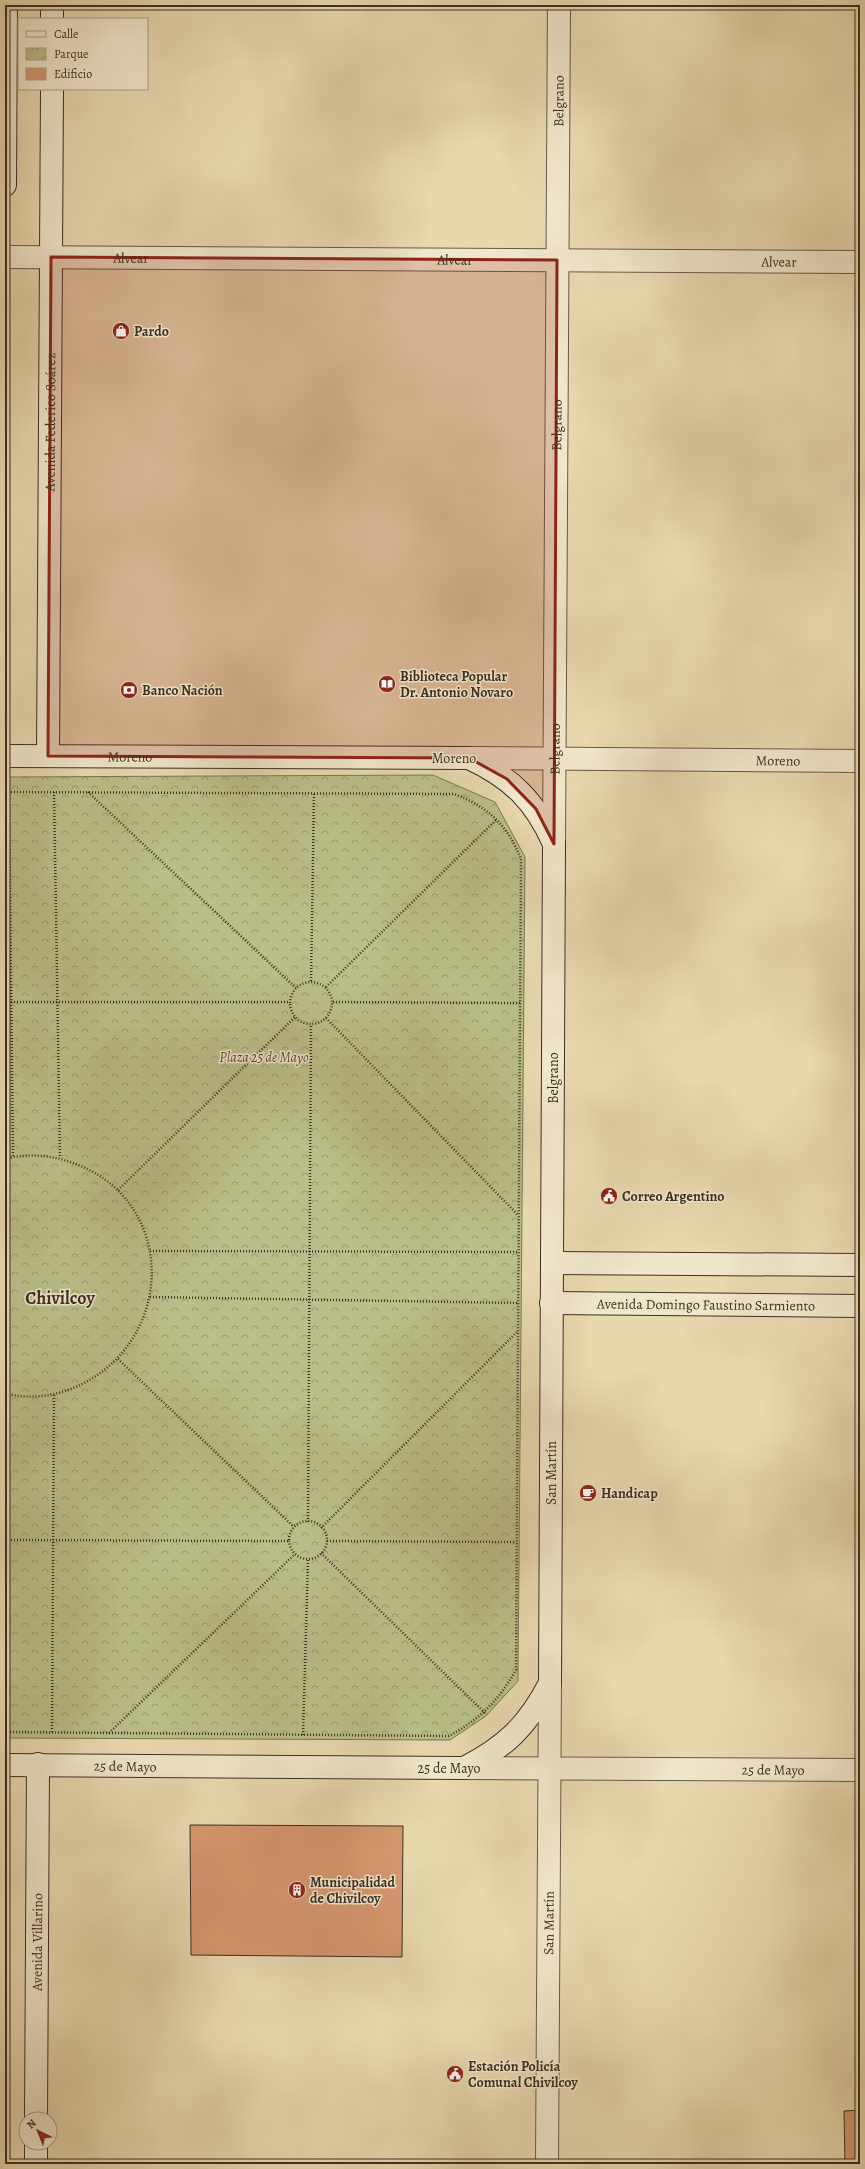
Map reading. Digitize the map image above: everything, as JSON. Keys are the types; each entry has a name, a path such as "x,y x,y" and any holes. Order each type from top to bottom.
{"main road":[{"path":"5,185 6,5"},
{"path":"52,5 52,18"},
{"name":"Belgrano","path":"552,1263 559,5"},
{"name":"Avenida Federico Soárez","path":"48,756 52,90"},
{"name":"Alvear","path":"5,257 860,262"},
{"name":"Moreno","path":"5,756 860,761"},
{"name":"Belgrano","path":"469,758 507,779 522,793 536,808 554,844"},
{"path":"552,1263 860,1265"},
{"name":"San Martín","path":"547,2164 552,1263"},
{"name":"Avenida Domingo Faustino Sarmiento","path":"552,1303 860,1306"},
{"name":"San Martín","path":"464,1768 498,1749 514,1736 540,1702 550,1683"},
{"name":"Avenida Villarino","path":"36,2111 38,1764"},
{"name":"25 de Mayo","path":"5,1765 860,1770"},
{"path":"36,2151 36,2164"}],"path":[{"path":"5,792 454,794 475,802 497,819 507,831 521,859 516,1670 497,1700 485,1713 468,1726 449,1736 5,1732 7,1394 30,1396 54,1394 77,1387 99,1376 118,1359 133,1341 144,1320 150,1298 153,1274 150,1251 143,1229 132,1209 118,1190 100,1176 81,1166 60,1158 36,1155 5,1159"},
{"path":"9,792 13,1157"},
{"path":"54,792 60,1158"},
{"path":"88,792 296,988"},
{"path":"311,981 314,793"},
{"path":"326,987 497,819"},
{"path":"311,981 317,982 326,987 330,991 333,1002 330,1013 326,1018 311,1024 295,1017 290,1002 296,988 311,981"},
{"path":"5,1002 290,1002"},
{"path":"333,1002 520,1003"},
{"path":"118,1190 295,1017"},
{"path":"326,1018 518,1215"},
{"path":"308,1522 311,1024"},
{"path":"150,1251 518,1252"},
{"path":"150,1298 518,1303"},
{"path":"321,1528 518,1331"},
{"path":"118,1359 294,1527"},
{"path":"52,1732 54,1394"},
{"path":"303,1522 313,1522 321,1528 327,1541 321,1553 313,1559 308,1559 295,1554 289,1541 294,1527 303,1522"},
{"path":"6,1540 289,1541"},
{"path":"327,1541 516,1542"},
{"path":"321,1553 485,1713"},
{"path":"109,1733 295,1554"},
{"path":"303,1735 308,1559"}],"highlighted area":[{"path":"51,257 557,260 554,844 536,809 507,779 469,758 48,756"}],"green space":[{"name":"Plaza 25 de Mayo","path":"433,775 495,802 525,857 518,1681 486,1716 450,1740 5,1738 5,777"}],"building":[{"name":"Municipalidad de Chivilcoy","path":"190,1825 403,1826 402,1957 191,1955"},
{"path":"860,2110 860,2164 845,2164 844,2111"}],"place":[{"name":"Pardo","path":"121,331"},
{"name":"Biblioteca Popular Dr. Antonio Novaro","path":"387,684"},
{"name":"Banco Nación","path":"129,690"},
{"name":"Correo Argentino","path":"609,1196"},
{"name":"Handicap","path":"588,1493"},
{"name":"Municipalidad de Chivilcoy","path":"297,1890"},
{"name":"Estación Policía Comunal Chivilcoy","path":"455,2074"}],"district":[{"name":"Chivilcoy","path":"60,1298"}]}
